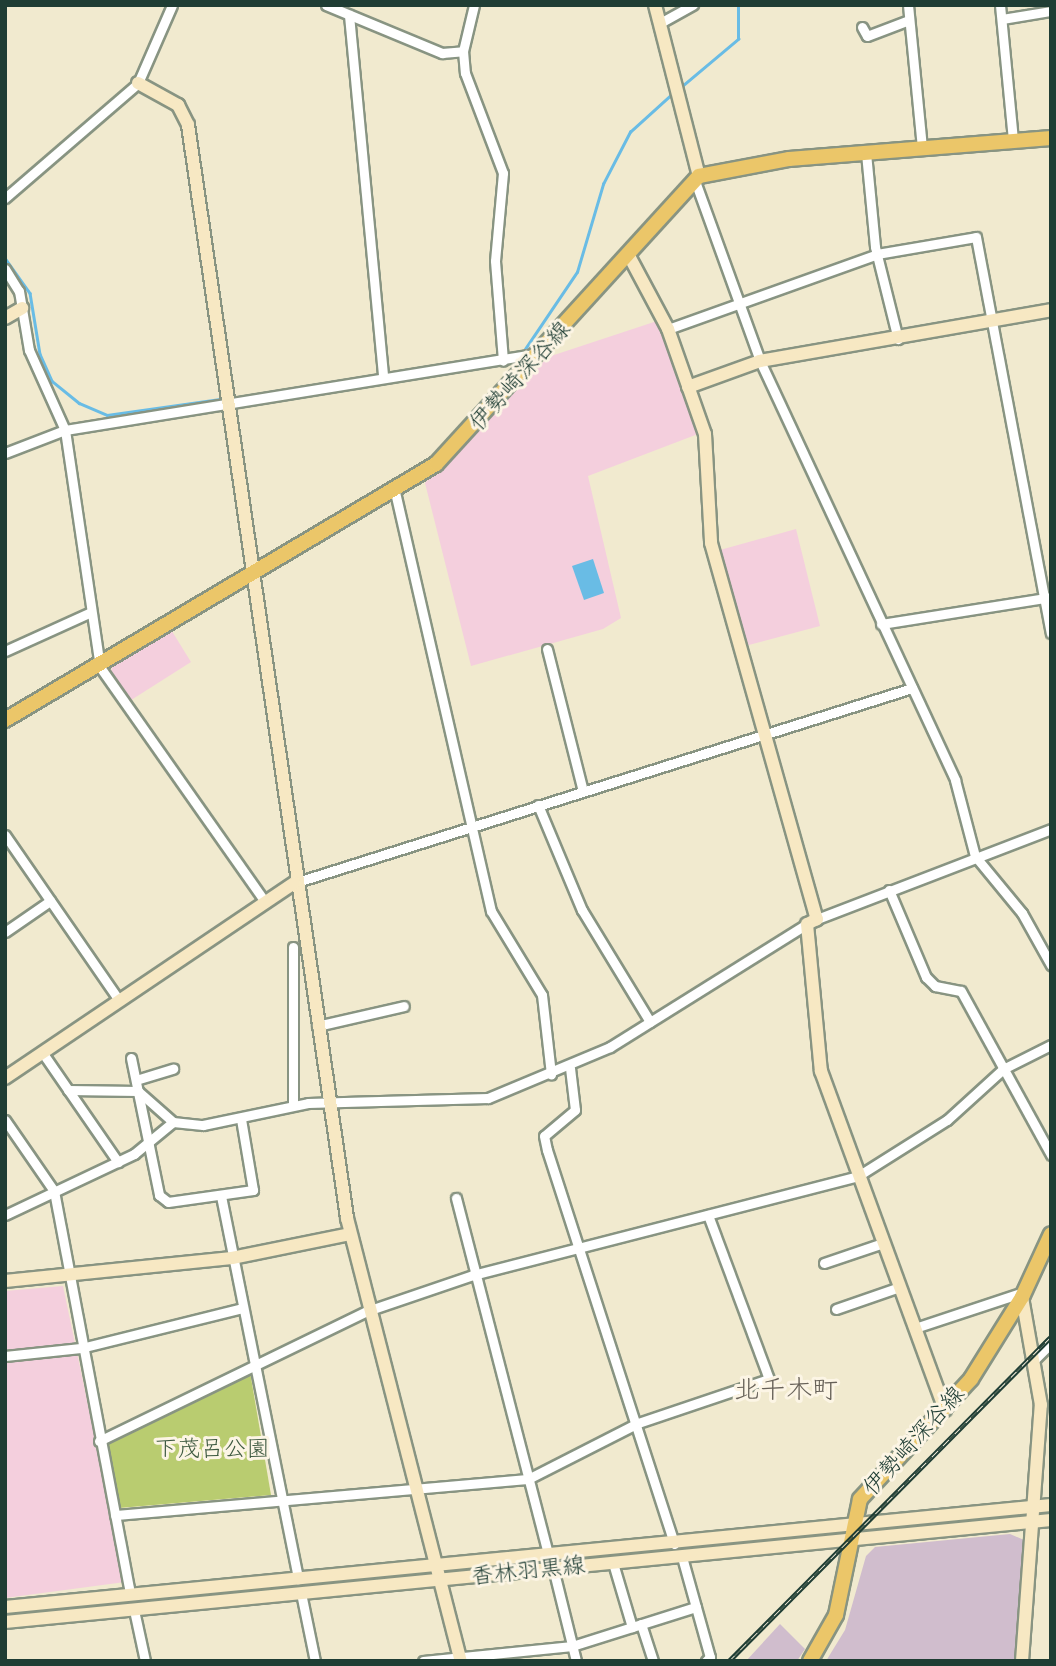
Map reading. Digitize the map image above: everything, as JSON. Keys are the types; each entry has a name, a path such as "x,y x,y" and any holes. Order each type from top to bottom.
{"main road":[{"path":"697,179 866,153 1051,138"},
{"name":"伊勢崎深谷線","path":"5,720 100,667 251,574 395,492 454,448 697,179"},
{"name":"伊勢崎深谷線","path":"810,1661 836,1615 855,1525 867,1490 945,1410 1023,1295 1051,1234"}],"street":[{"path":"5,198 138,83 172,5"},
{"path":"326,5 442,53 463,51"},
{"path":"474,5 463,51 470,96 495,138 503,173 495,261 503,361"},
{"path":"655,5 697,179 760,362 955,780 975,856 1022,913 1051,965"},
{"path":"660,23 693,5"},
{"path":"908,5 922,147"},
{"path":"1000,5 1013,139"},
{"path":"1002,19 1051,11"},
{"path":"349,15 383,377"},
{"path":"862,27 867,36 909,20"},
{"path":"138,83 178,105 188,125 294,883 350,1234 367,1311 442,1580 461,1659"},
{"path":"866,153 877,254 898,339"},
{"path":"668,329 738,301 877,254 976,237 1047,597 1051,632"},
{"path":"628,254 668,329 705,434 711,543 812,922 821,1071 945,1410"},
{"path":"5,269 22,308 29,350 65,430 100,667 263,900"},
{"path":"5,318 22,308"},
{"path":"688,387 760,362 1051,310"},
{"path":"5,453 65,430 383,377 541,354"},
{"path":"395,492 491,911 542,995 551,1074"},
{"path":"881,624 1047,597"},
{"path":"5,643 6,650 92,612"},
{"path":"547,649 583,791"},
{"path":"5,1078 263,900 294,883 912,688"},
{"path":"538,805 582,910 650,1022"},
{"path":"5,1215 118,1162 148,1143 173,1122 241,1119 293,1104 455,1103 570,1068 812,922 975,856 1051,829"},
{"path":"5,835 118,999"},
{"path":"889,890 926,977 935,986 961,990 1051,1155"},
{"path":"5,932 50,901"},
{"path":"293,947 293,1104"},
{"path":"317,1026 404,1006"},
{"path":"100,1441 367,1311 473,1275 858,1176 947,1120 1003,1069 1051,1045"},
{"path":"42,1052 118,1162"},
{"path":"131,1058 148,1143 163,1199 221,1196 253,1191 241,1119"},
{"path":"570,1068 575,1110 544,1136 583,1247 674,1544"},
{"path":"135,1080 173,1069"},
{"path":"68,1090 138,1091 173,1122"},
{"path":"6,1121 54,1191 81,1348 130,1595"},
{"path":"221,1196 298,1579"},
{"path":"456,1198 473,1275 548,1555"},
{"path":"115,1515 282,1498 528,1479 638,1423 769,1379 708,1215"},
{"path":"5,1281 232,1258 350,1234"},
{"path":"824,1263 883,1243"},
{"path":"836,1309 900,1287"},
{"path":"915,1328 1023,1295 1041,1405 1037,1506 1021,1661"},
{"path":"5,1356 81,1348 243,1308"},
{"path":"1035,1359 1051,1343"},
{"name":"香林羽黒線","path":"5,1607 437,1564 674,1544 1051,1505"},
{"name":"香林羽黒線","path":"5,1622 1051,1520"},
{"path":"682,1557 696,1607 706,1661"},
{"path":"613,1563 653,1661"},
{"path":"553,1568 576,1661"},
{"path":"301,1593 315,1661"},
{"path":"424,1661 572,1646 696,1607"},
{"path":"134,1610 145,1661"}],"shaded area":[{"path":"657,321 698,434 588,476 621,618 603,629 471,666 425,483 548,357"},
{"path":"796,529 820,626 745,646 720,550"},
{"path":"170,628 191,662 128,702 110,676 113,664"},
{"path":"63,1286 125,1582 5,1598 5,1291"},
{"path":"1010,1534 1024,1540 1014,1661 826,1661 845,1630 866,1556 875,1547"},
{"path":"780,1624 805,1649 797,1661 746,1661"}],"green space":[{"name":"下茂呂公園","path":"250,1372 271,1495 119,1508 107,1442"}],"water":[{"path":"593,559 604,593 584,600 572,566"}],"waterway":[{"path":"681,87 738,39 738,5"},
{"path":"525,349 577,272 603,184 630,132 673,93"},
{"path":"5,258 30,293 40,354 52,381 79,403 107,415 220,399"}],"railway":[{"path":"729,1661 1051,1337"}],"district":[{"name":"北千木町","path":"786,1391"}]}
